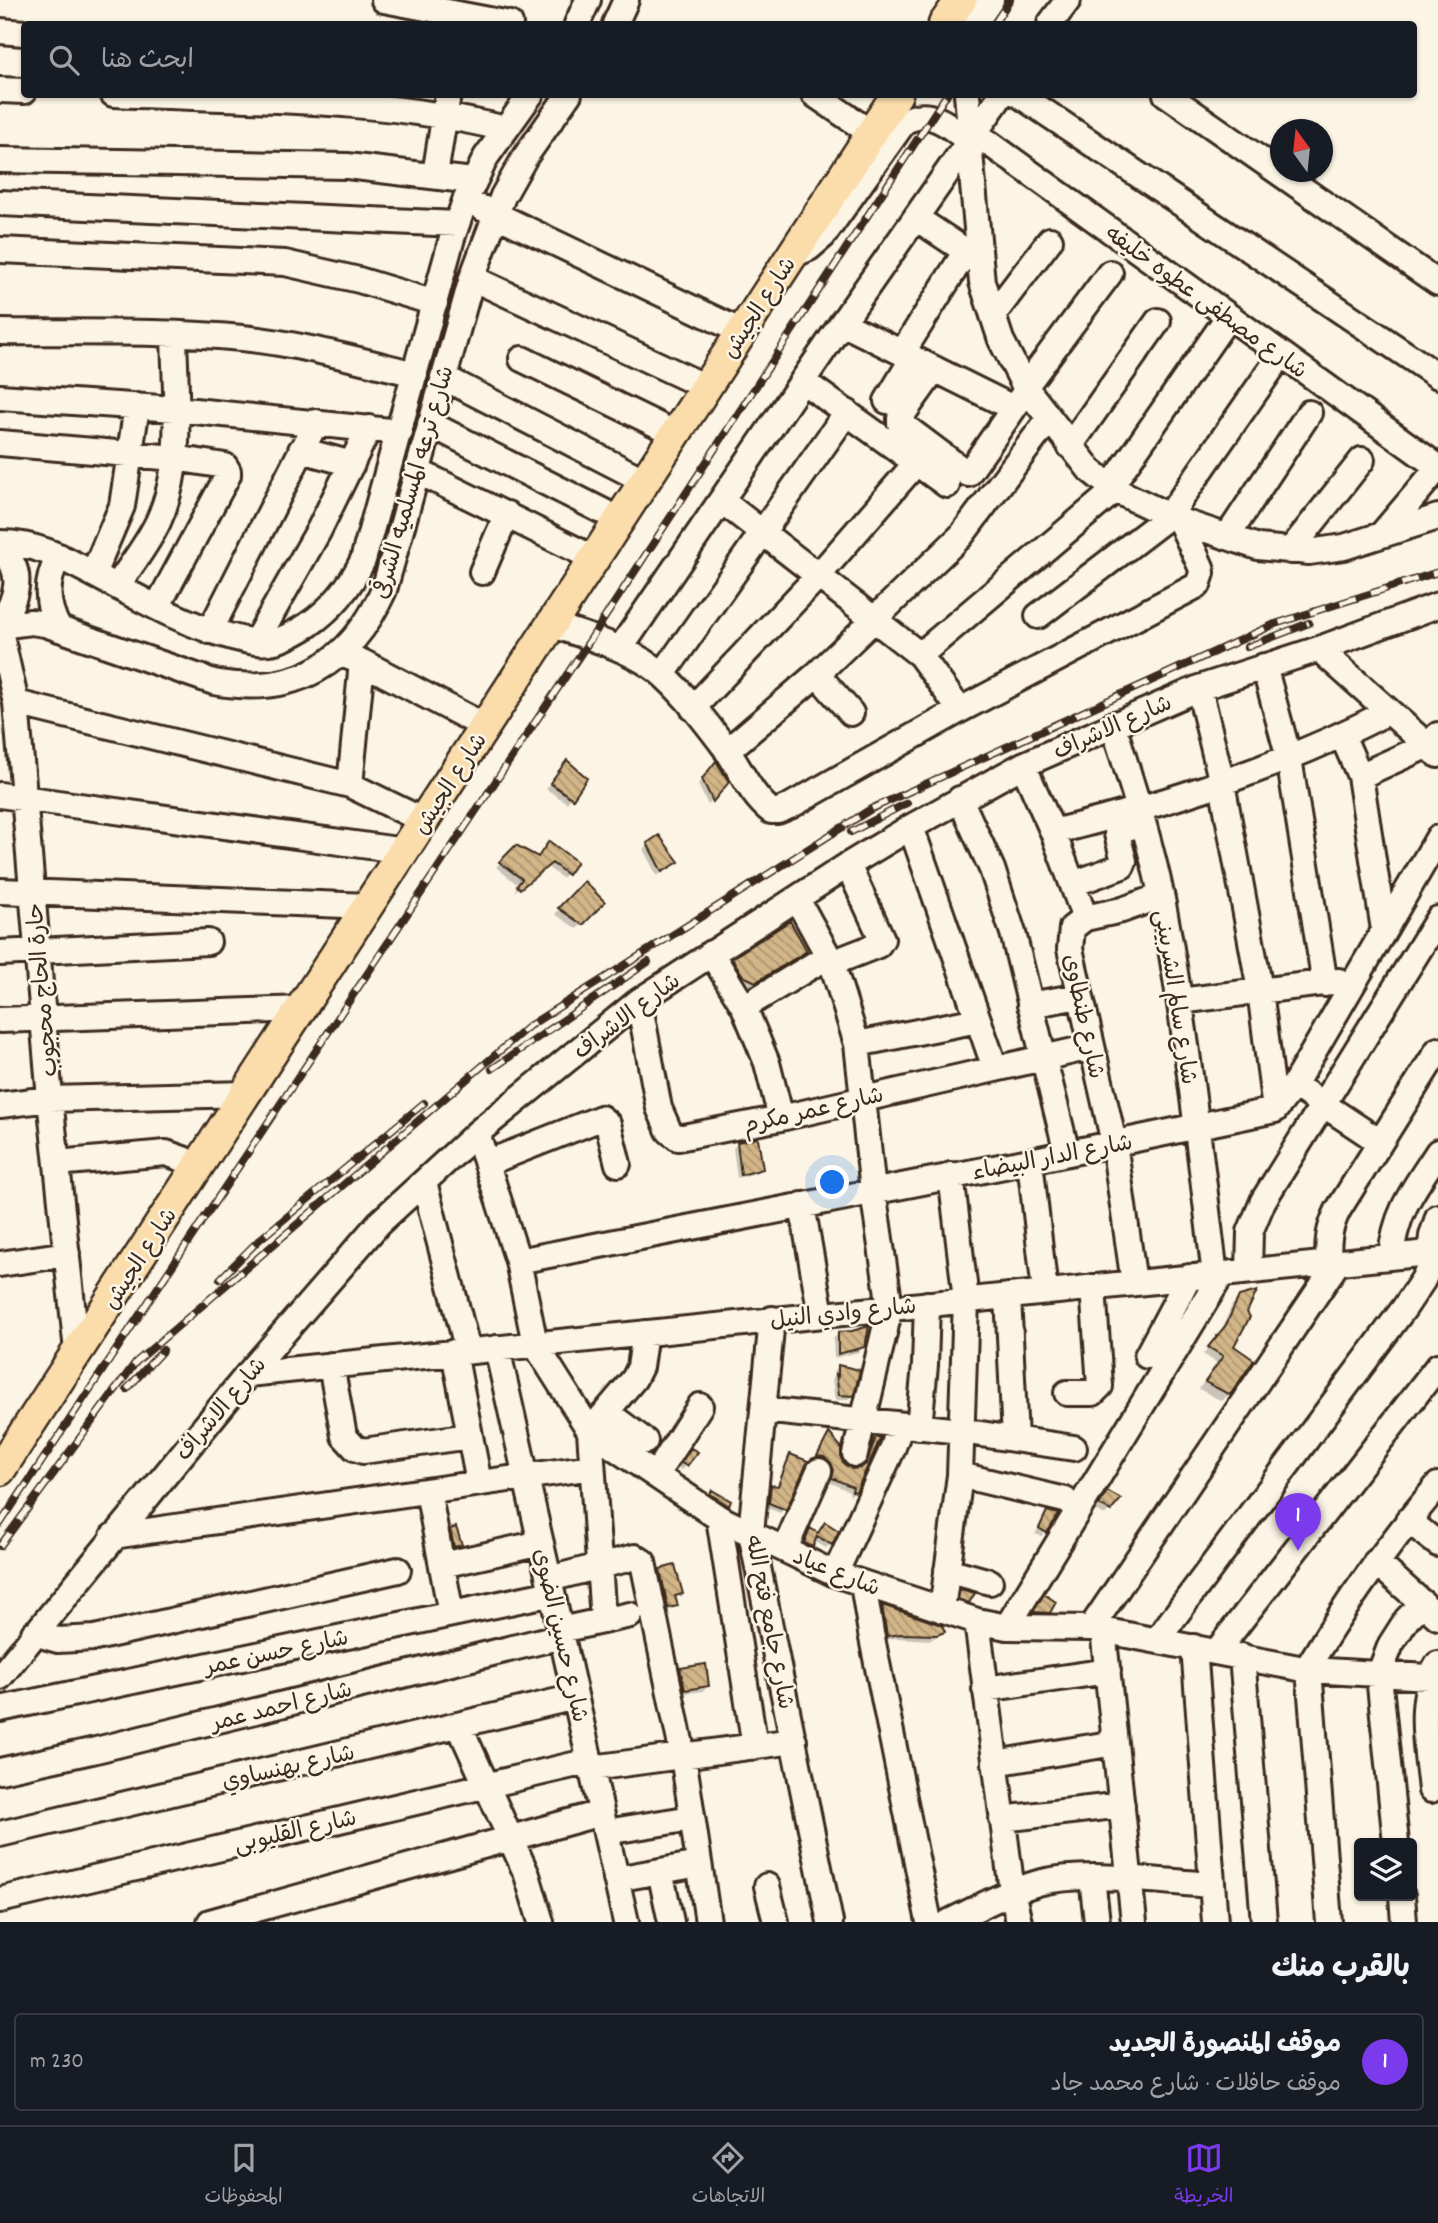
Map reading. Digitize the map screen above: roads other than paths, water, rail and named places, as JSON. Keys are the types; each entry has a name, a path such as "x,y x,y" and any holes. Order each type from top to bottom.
{"main road":[{"path":"946,21 961,0"},
{"name":"شارع الجيش","path":"0,1470 9,1440 78,1351 894,98"}],"street":[{"path":"384,0 497,21"},
{"path":"578,21 588,0"},
{"path":"616,21 626,0"},
{"path":"976,21 991,0"},
{"path":"0,31 21,33"},
{"path":"0,90 21,91"},
{"path":"213,98 446,105 506,129"},
{"path":"0,543 35,547 59,556 209,631 269,642 304,628 319,618 345,591 363,560 457,224 469,191 486,157 528,98"},
{"name":"شارع ترعه المسلميه الشرقى","path":"0,627 31,622 214,682 229,684 259,685 294,678 327,664 352,658 359,635 374,613 384,590 472,278 496,214 512,177 566,98"},
{"path":"820,98 871,133"},
{"path":"967,98 972,138 973,255 1022,395"},
{"path":"620,649 999,98"},
{"path":"1024,98 1438,376"},
{"path":"1173,98 1438,283"},
{"path":"435,175 446,105"},
{"name":"شارع مصطفى عطوه خليفه","path":"792,256 809,248 823,236 904,122 915,115 925,114 972,138 1438,468"},
{"path":"0,160 347,166 435,175 469,191 496,214 742,332"},
{"path":"0,203 457,224"},
{"path":"916,218 973,255"},
{"path":"993,316 1050,240"},
{"path":"0,250 285,263 359,280 435,303"},
{"path":"887,401 917,360 973,255"},
{"path":"804,382 847,412 923,455 958,480 1110,273"},
{"path":"472,278 706,387"},
{"path":"920,655 1113,488 1228,317"},
{"path":"1070,446 1158,321"},
{"path":"842,323 917,360 1022,395 1049,419 1090,470 1113,488 1175,518 1227,537 1258,547 1309,552 1344,547 1438,517"},
{"path":"0,332 232,337 278,343 415,374"},
{"path":"117,586 158,523 172,480 175,458 174,334"},
{"path":"1038,616 1175,518 1281,355"},
{"path":"522,359 676,434"},
{"path":"917,360 899,421 923,455"},
{"path":"443,377 645,481"},
{"path":"0,397 175,409 400,432"},
{"path":"93,574 122,506 137,407"},
{"path":"663,674 847,412"},
{"path":"1227,537 1309,413"},
{"path":"727,751 817,674 961,536 1049,419"},
{"path":"209,631 316,422"},
{"path":"430,424 620,520"},
{"path":"256,641 314,539 369,428"},
{"path":"0,443 175,458 222,465 227,469 228,475 157,607"},
{"path":"301,450 352,464"},
{"path":"694,708 818,576 923,455"},
{"path":"1290,551 1362,460"},
{"path":"1382,534 1438,468"},
{"path":"417,471 595,559"},
{"path":"722,501 920,655 961,710"},
{"path":"482,572 507,514"},
{"path":"552,625 620,649 663,674 694,708 764,805 771,811 778,811 961,710 1198,585 1201,567 1175,518"},
{"path":"0,550 13,565 18,578 12,603 0,627"},
{"path":"59,556 52,567 47,592 49,605 59,629"},
{"name":"شارع الاشراف","path":"0,1677 248,1374 379,1223 477,1133 639,1001 848,865 1023,765 1199,688 1319,649 1438,605"},
{"name":"حارة الحاج محجوب","path":"0,627 16,703 12,796 32,891 50,1099 78,1351"},
{"path":"1319,649 1388,712 1435,745"},
{"path":"351,785 352,658 486,727"},
{"path":"1264,666 1289,758 1325,984"},
{"path":"817,674 851,713"},
{"path":"1199,688 1222,783 1261,990 1275,1110"},
{"path":"16,703 351,785 424,821"},
{"path":"1073,884 1112,871 1124,863 1118,832 1141,817 1289,758 1388,712"},
{"name":"شارع سالم الشربينى","path":"1113,724 1161,896 1180,1001 1219,1274"},
{"path":"1342,735 1360,776 1384,930"},
{"path":"1360,776 1435,745"},
{"name":"شارع طنطاوى","path":"1023,765 1053,832 1085,918 1073,925 1069,941 1079,996 1114,1143 1134,1283"},
{"path":"12,796 405,851"},
{"path":"960,799 992,869 1013,933 1067,1153"},
{"path":"1053,832 1141,817"},
{"path":"911,827 995,1068"},
{"path":"1275,1110 1294,1085 1438,838"},
{"path":"744,1007 830,959 878,945 882,939 848,865"},
{"path":"1112,871 1122,910"},
{"path":"0,891 369,906"},
{"path":"1085,918 1122,910 1161,896"},
{"path":"797,899 830,959 857,1044 873,1191 890,1308 855,1454"},
{"path":"1249,1271 1248,1248 1255,1216 1438,919"},
{"path":"0,953 208,942"},
{"path":"711,953 744,1007 766,1063 781,1118"},
{"path":"1180,1001 1355,979"},
{"path":"1030,1005 1079,996"},
{"name":"شارع عمر مكرم","path":"639,1001 664,1123 674,1136 685,1138 995,1068 1043,1060 1091,1047"},
{"path":"0,1020 303,1009"},
{"path":"857,1044 978,1020"},
{"path":"1134,1922 1108,1671 1097,1629 1333,1262 1327,1243 1330,1225 1438,1050"},
{"path":"1294,1085 1380,1142"},
{"path":"0,1105 50,1099 247,1094"},
{"name":"شارع الدار البيضاء","path":"518,1261 1275,1110"},
{"path":"487,1163 601,1118 608,1124 618,1164"},
{"name":"شارع عياد","path":"477,1133 518,1261 535,1344 598,1422 656,1475 719,1518 835,1574 977,1621 1007,1627 1097,1629 1307,1670 1379,1675 1434,1670"},
{"path":"1391,1257 1393,1232 1398,1219 1438,1152"},
{"path":"57,1163 166,1153 183,1159 198,1169"},
{"path":"1030,1161 1045,1292"},
{"path":"942,1610 960,1475 966,1300 951,1175"},
{"path":"424,1182 461,1352 470,1436 479,1483"},
{"path":"802,1205 821,1315"},
{"path":"1157,1640 1423,1280 1435,1252 1435,1223 1438,1217"},
{"name":"شارع وادي النيل","path":"248,1374 1435,1252"},
{"path":"0,1264 67,1254"},
{"path":"1007,1627 1219,1274"},
{"path":"1147,1356 1189,1277"},
{"path":"1067,1394 1093,1393 1100,1386 1093,1287"},
{"path":"1008,1296 1016,1439"},
{"path":"835,1574 892,1450 910,1426 925,1365 927,1304"},
{"name":"شارع جامع فتح الله","path":"772,1320 751,1533 830,1922"},
{"path":"603,1621 592,1467 598,1422 634,1379 640,1367 645,1333"},
{"name":"شارع حسين الضوى","path":"497,1348 626,1922"},
{"path":"331,1365 344,1436 355,1448 363,1451 470,1436"},
{"path":"1215,1922 1206,1649 1438,1366"},
{"path":"656,1475 700,1406"},
{"path":"763,1410 961,1431 1074,1448"},
{"path":"598,1422 645,1441"},
{"path":"113,1536 592,1467"},
{"path":"785,1549 819,1471"},
{"path":"960,1475 1065,1500"},
{"path":"1329,1922 1307,1670 1339,1615 1376,1562 1438,1485"},
{"path":"428,1491 451,1614"},
{"path":"719,1518 755,1747"},
{"path":"1408,1521 1438,1544"},
{"path":"442,1565 541,1543"},
{"name":"شارع حسن عمر","path":"0,1709 451,1614 551,1586 598,1566 635,1557 643,1562 683,1756 708,1922"},
{"path":"1376,1562 1430,1610 1407,1619 1391,1644 1379,1675 1395,1838"},
{"path":"34,1633 58,1640 95,1638 398,1570"},
{"path":"947,1570 990,1582"},
{"path":"863,1584 929,1922"},
{"name":"شارع احمد عمر","path":"0,1771 96,1750 630,1615"},
{"path":"977,1621 1012,1891 1019,1922"},
{"path":"1242,1656 1264,1922"},
{"path":"1430,1790 1426,1704 1434,1670"},
{"path":"985,1689 1108,1671"},
{"name":"شارع بهنساوي","path":"0,1834 575,1697"},
{"path":"460,1724 527,1875 541,1922"},
{"name":"شارع القليوبى","path":"0,1900 486,1785 591,1765 794,1741"},
{"path":"995,1763 1115,1743"},
{"path":"1002,1819 1122,1805"},
{"path":"210,1922 511,1839 604,1822 692,1818"},
{"path":"616,1879 699,1864"},
{"path":"660,1871 671,1922"},
{"path":"948,1922 1012,1891 1041,1882 1092,1878 1212,1885"},
{"path":"1092,1878 1097,1922"},
{"path":"766,1886 776,1922"},
{"path":"1402,1901 1404,1922"}],"railway":[{"path":"996,21 1010,0"},
{"path":"0,1524 592,637 944,98"},
{"path":"0,1546 136,1362 529,1026 871,809 1275,624 1438,572"},
{"path":"1247,647 1309,623"},
{"path":"851,832 907,803"},
{"path":"492,1069 648,962"},
{"path":"220,1279 259,1240 424,1103"},
{"path":"127,1389 163,1350"}],"place":[{"name":"موقف المنصورة الجديد","path":"1298,1551"}]}
